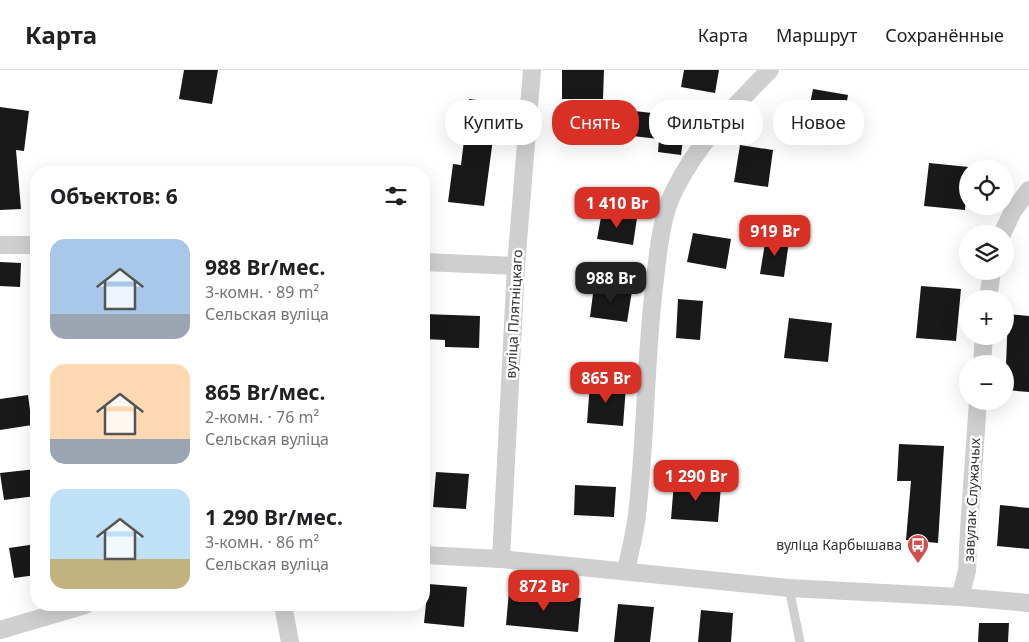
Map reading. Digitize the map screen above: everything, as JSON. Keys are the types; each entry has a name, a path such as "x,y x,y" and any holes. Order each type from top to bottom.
{"street":[{"name":"вуліца Плятніцкаго","path":"501,559 516,266 532,70"},
{"path":"626,570 637,516 643,451 650,327 663,225 673,193 693,156 736,104 770,70"},
{"path":"1006,225 1013,211 1029,190"},
{"path":"0,244 30,244"},
{"path":"430,262 516,266"},
{"name":"завулак Служачых","path":"960,597 968,571 977,410"},
{"path":"430,555 501,559 626,570 789,588 960,597 1029,603"},
{"path":"0,630 65,611"},
{"path":"284,611 290,642"}],"lane":[{"path":"789,588 800,642"}],"building":[{"path":"184,70 218,70 212,104 179,99"},
{"path":"562,70 604,70 603,99 562,99"},
{"path":"684,70 719,70 715,93 681,87"},
{"path":"813,89 848,95 847,100 811,100"},
{"path":"0,107 29,111 24,151 16,150 21,209 0,210"},
{"path":"639,112 649,113 649,138 639,137"},
{"path":"463,145 492,145 484,206 448,202 453,164 461,165"},
{"path":"659,145 682,145 681,155 658,152"},
{"path":"740,145 773,150 768,187 734,182"},
{"path":"929,163 959,166 959,209 924,206"},
{"path":"602,212 637,218 633,245 597,239"},
{"path":"693,233 731,239 726,269 687,262"},
{"path":"766,237 789,241 784,277 760,274"},
{"path":"0,262 21,263 20,287 0,286"},
{"path":"594,286 632,291 627,322 590,317"},
{"path":"921,286 961,289 959,290 956,341 916,338"},
{"path":"678,299 703,301 700,340 676,338"},
{"path":"430,314 480,316 479,348 445,347 445,340 430,339"},
{"path":"1014,315 1029,316 1029,392 1014,391 1014,355 1006,355 1007,345 1014,345"},
{"path":"789,318 832,323 828,362 784,358"},
{"path":"590,383 626,386 623,426 587,423"},
{"path":"28,395 30,425 0,430 0,399"},
{"path":"899,444 944,446 938,543 906,540 911,481 897,481"},
{"path":"30,470 30,497 4,500 0,473"},
{"path":"436,472 469,474 466,509 433,507"},
{"path":"674,482 721,486 718,522 671,519"},
{"path":"575,485 616,487 614,517 574,515"},
{"path":"1000,505 1029,508 1029,549 997,546"},
{"path":"30,545 30,576 14,578 9,548"},
{"path":"430,584 467,587 464,627 424,623 425,611 430,611"},
{"path":"509,591 581,598 578,632 506,625"},
{"path":"618,604 654,607 650,642 614,642"},
{"path":"701,610 733,613 731,642 698,642"},
{"path":"979,623 1009,623 1008,642 978,642"}],"place":[{"name":"вуліца Карбышава","path":"918,564"}]}
